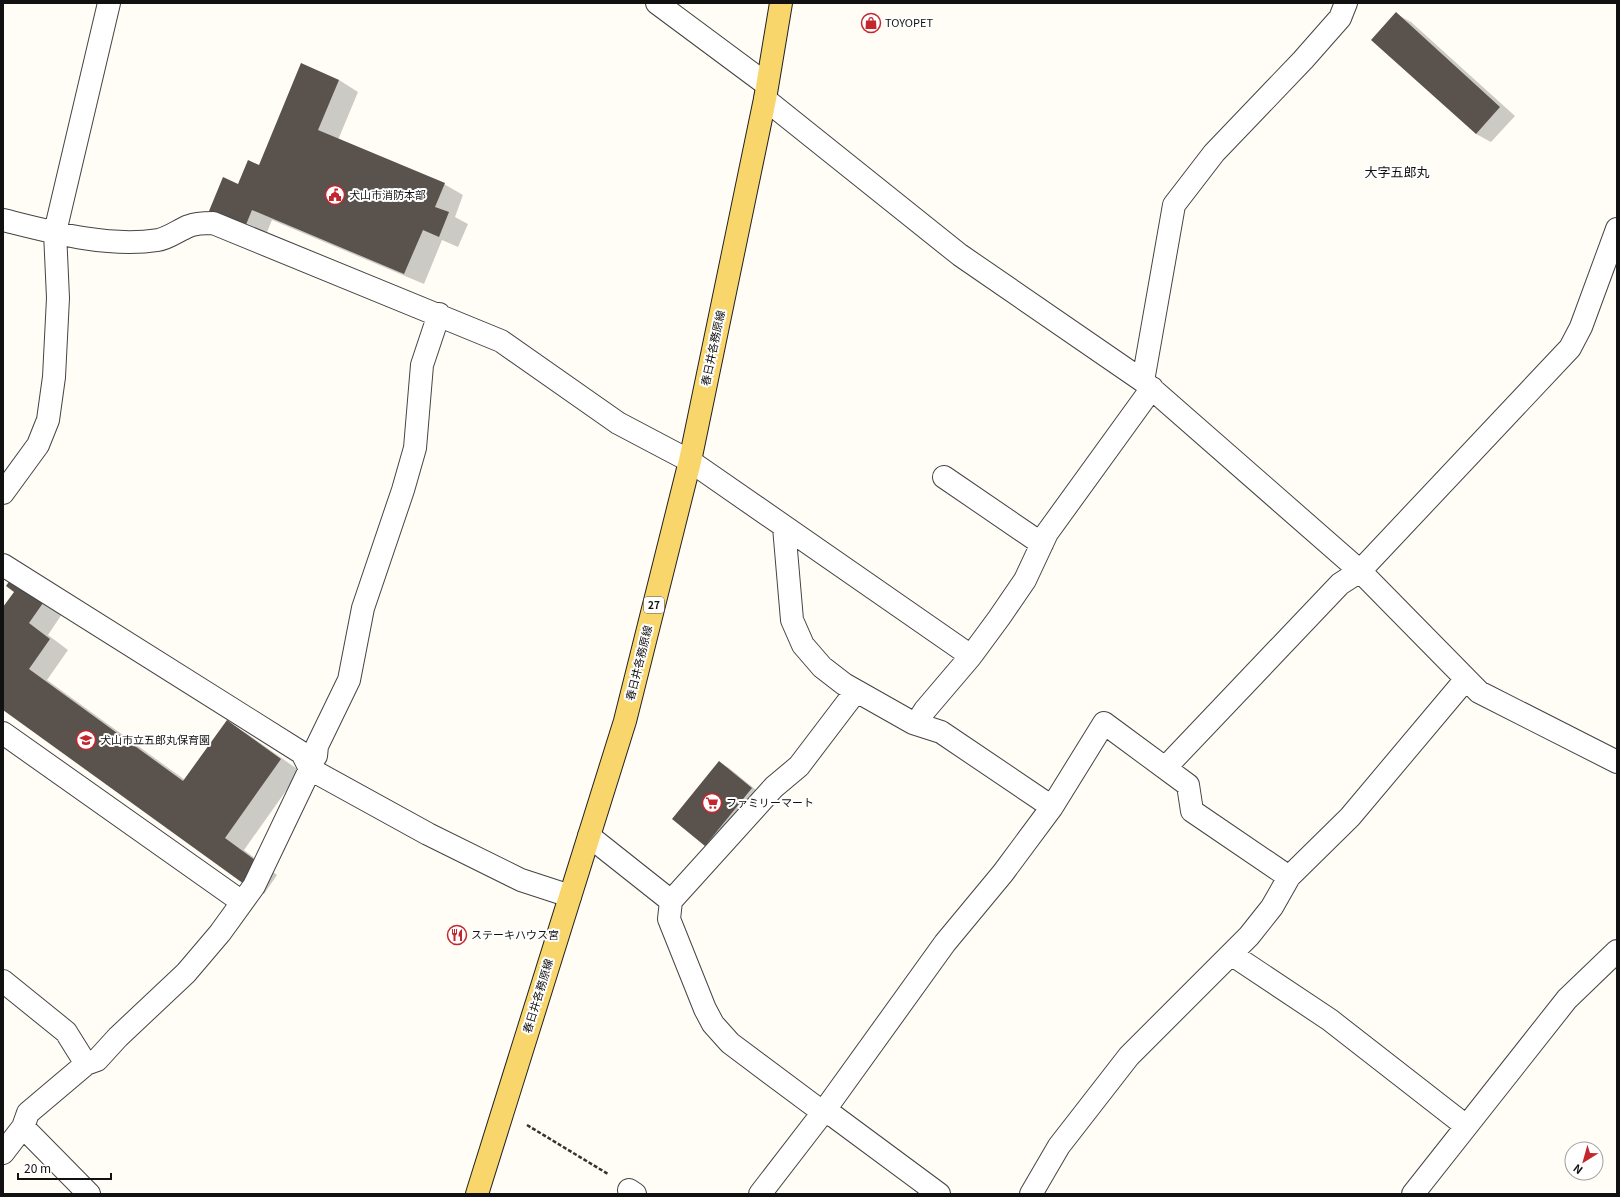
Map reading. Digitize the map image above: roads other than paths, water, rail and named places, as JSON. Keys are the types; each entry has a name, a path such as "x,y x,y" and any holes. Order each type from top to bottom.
{"main road":[{"name":"春日井各務原線","path":"477,1194 625,721 690,461 766,91 781,3"}],"street":[{"path":"3,493 38,445 48,420 54,376 58,298 54,232 109,3"},
{"path":"657,3 766,91 960,255 1148,385 1360,571 1479,692 1616,760"},
{"path":"916,724 925,710 971,656 1025,580 1047,534 1148,385 1174,205 1214,153 1303,60 1340,18 1346,3"},
{"path":"3,220 54,232 118,242 160,240 191,225 213,222 439,314 500,341 618,423 690,461 971,656"},
{"path":"1165,768 1340,584 1360,571 1570,348 1581,327 1617,229"},
{"path":"3,1154 23,1127 28,1114 86,1064 97,1060 118,1037 186,973 220,934 254,886 309,767 316,756 317,746 349,680 363,608 403,490 415,448 422,365 439,314"},
{"path":"944,477 1042,544"},
{"path":"784,527 792,620 803,645 822,667 856,691 916,724 941,732 1052,807"},
{"path":"3,564 302,753 309,767 428,834 521,880 570,896"},
{"path":"1031,1194 1059,1146 1129,1056 1248,936 1272,907 1289,877 1350,817 1466,679"},
{"path":"856,691 799,766 774,787 708,862 671,901 669,919 705,1009 713,1024 730,1043 817,1108 835,1117 939,1194"},
{"path":"760,1194 824,1111 945,943 1003,873 1052,807 1104,723 1188,785 1192,811 1289,877"},
{"path":"3,733 242,902"},
{"path":"589,836 671,901"},
{"path":"1412,1194 1567,999 1617,951"},
{"path":"1231,954 1330,1020 1466,1126"},
{"path":"3,981 66,1032 86,1064"},
{"path":"23,1127 89,1194"}],"place":[{"name":"TOYOPET","path":"871,23"},
{"name":"犬山市消防本部","path":"335,195"},
{"name":"犬山市立五郎丸保育園","path":"86,740"},
{"name":"ファミリーマート","path":"712,803"},
{"name":"ステーキハウス宮","path":"457,935"}],"district":[{"name":"大字五郎丸","path":"1397,172"}]}
